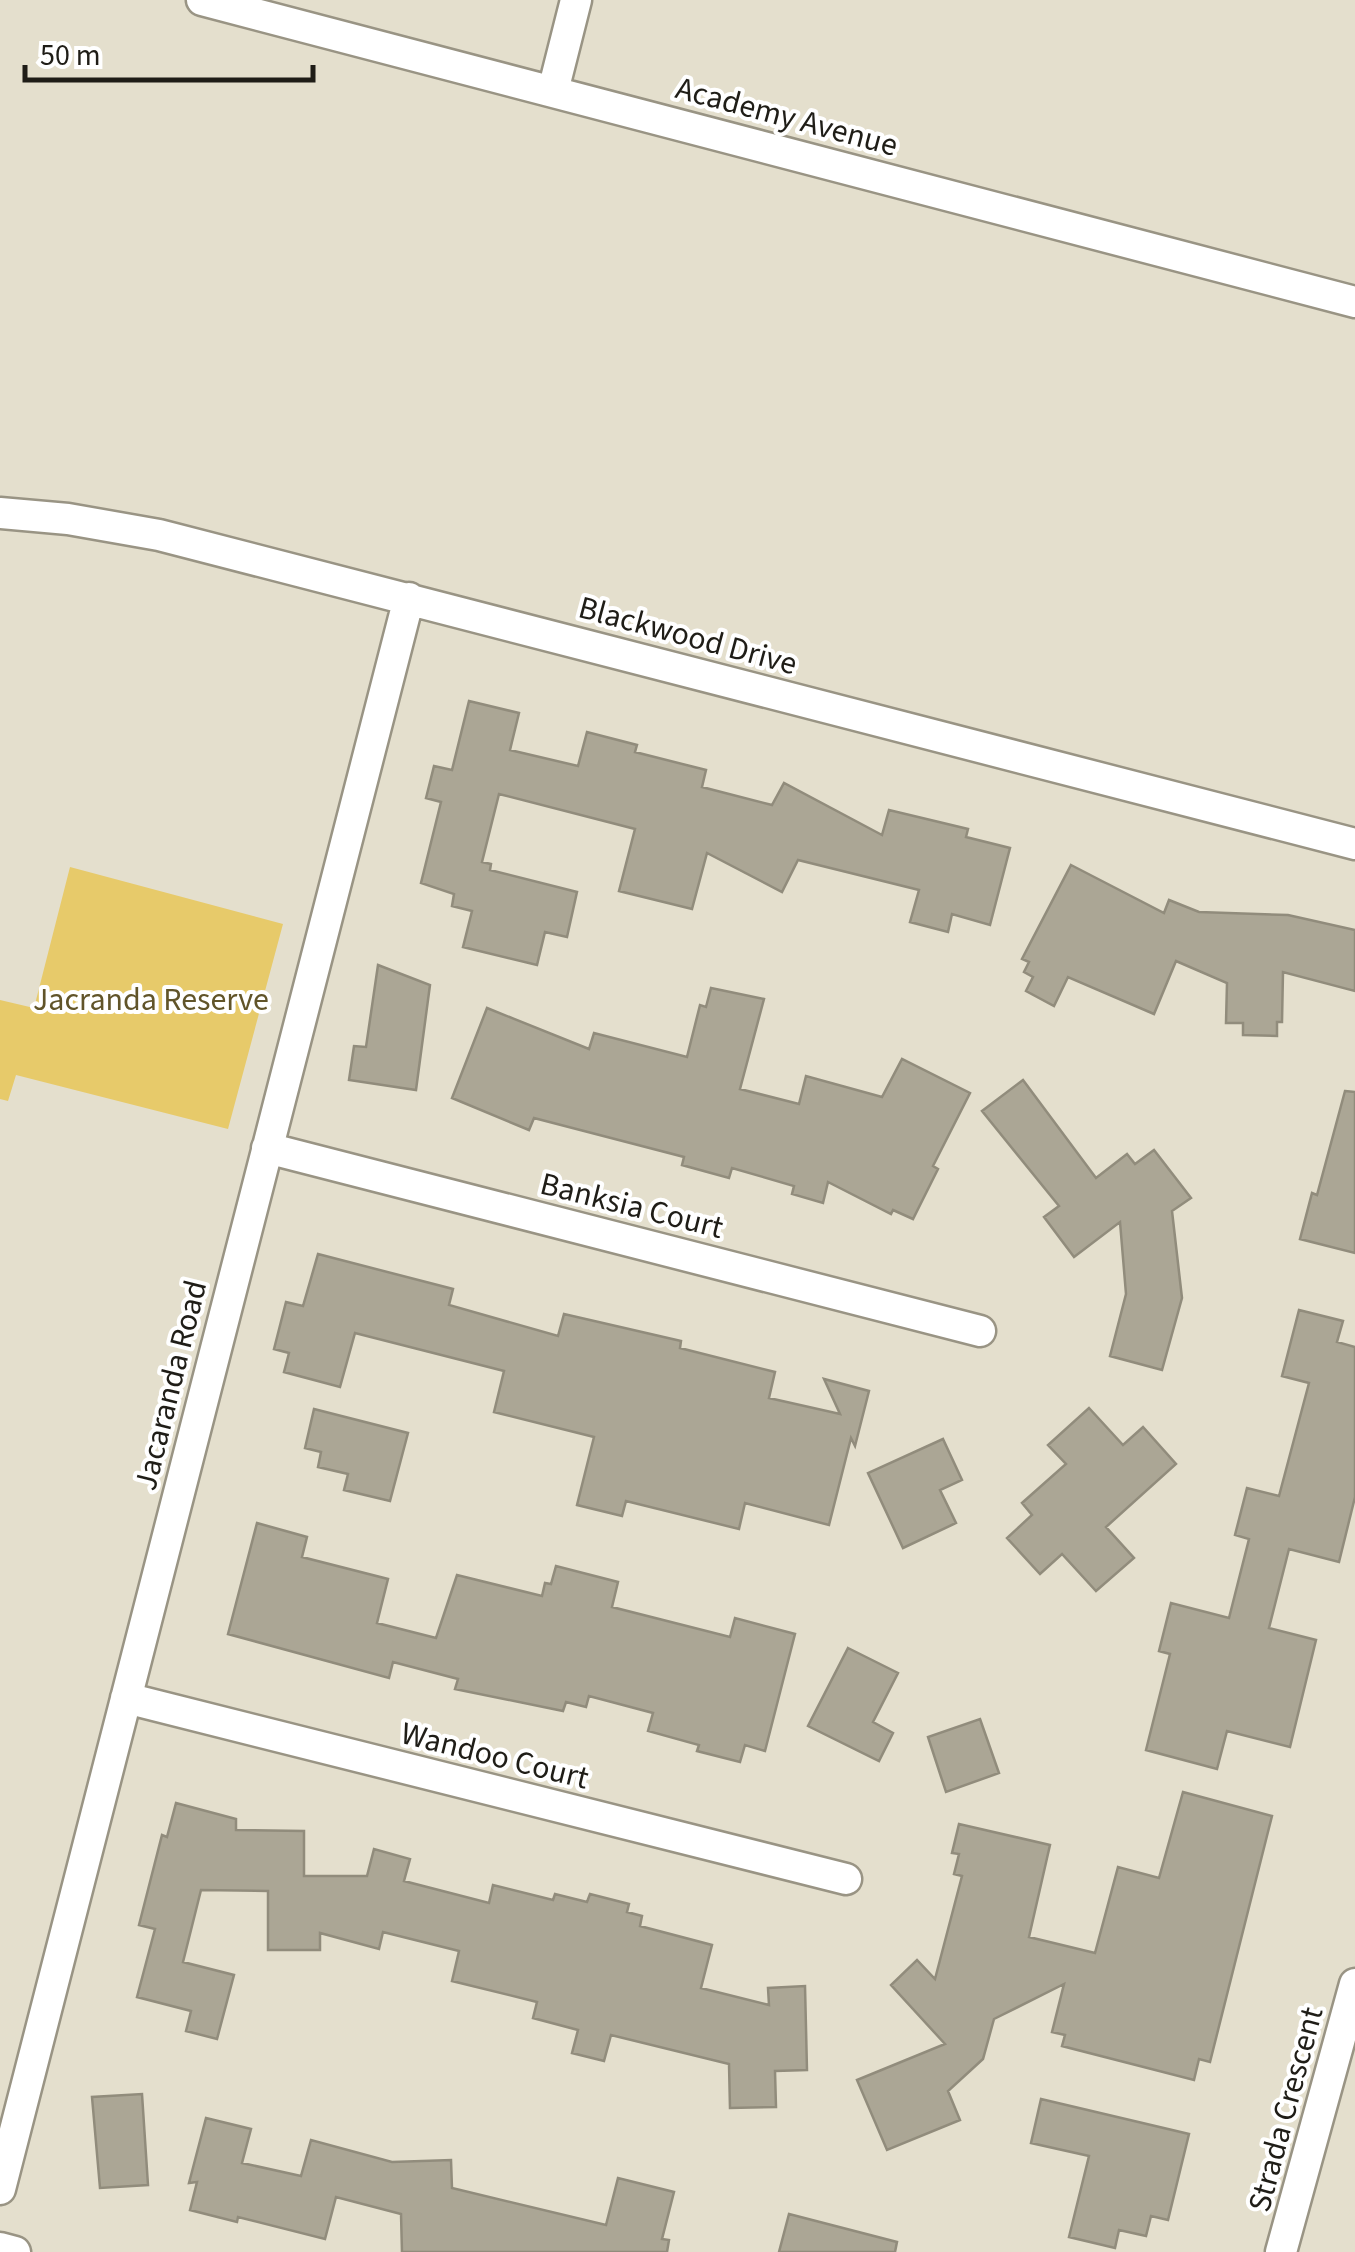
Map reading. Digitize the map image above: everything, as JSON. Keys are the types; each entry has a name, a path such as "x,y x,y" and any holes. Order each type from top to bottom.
{"street":[{"name":"Academy Avenue","path":"202,0 1355,302"},
{"path":"552,91 576,0"},
{"name":"Blackwood Drive","path":"0,513 68,518 159,534 1355,844"},
{"name":"Jacaranda Road","path":"0,2190 409,598"},
{"name":"Banksia Court","path":"267,1148 980,1331"},
{"name":"Wandoo Court","path":"126,1698 846,1879"},
{"name":"Strada Crescent","path":"1281,2252 1349,2038 1355,1984"},
{"path":"0,2248 15,2252"}],"green space":[{"name":"Jacranda Reserve","path":"70,867 283,924 228,1129 16,1075 8,1101 0,1099 0,1000 34,1008"}],"building":[{"path":"469,701 519,713 510,750 578,766 587,732 637,745 635,752 706,770 702,787 772,805 784,783 882,835 889,810 968,829 966,837 1010,848 990,925 952,914 948,932 910,922 919,890 798,860 782,892 707,853 692,909 619,891 635,829 499,794 482,862 491,864 490,870 577,892 567,937 545,932 537,965 463,947 472,911 452,906 454,894 421,883 441,802 426,798 434,766 452,770"},
{"path":"1071,865 1164,913 1169,900 1199,912 1288,915 1355,930 1355,991 1283,972 1282,1022 1277,1022 1277,1036 1243,1035 1243,1023 1226,1023 1227,983 1176,961 1154,1014 1068,977 1054,1006 1026,991 1033,977 1024,972 1029,962 1022,959"},
{"path":"378,965 430,985 416,1090 349,1080 354,1046 366,1047"},
{"path":"711,988 764,999 740,1089 799,1104 806,1076 882,1097 902,1059 970,1093 933,1166 938,1169 913,1219 893,1210 891,1214 828,1182 823,1203 792,1194 794,1186 732,1168 729,1178 682,1165 684,1157 534,1118 529,1130 452,1098 487,1008 589,1049 594,1033 687,1057 700,1005 706,1007"},
{"path":"1023,1080 1096,1178 1127,1154 1135,1164 1154,1150 1191,1198 1172,1211 1182,1298 1162,1370 1110,1356 1126,1294 1120,1222 1074,1257 1044,1217 1059,1206 982,1111"},
{"path":"1345,1091 1355,1092 1355,1253 1300,1239 1312,1193 1317,1195"},
{"path":"318,1254 453,1289 449,1305 558,1336 564,1314 681,1341 680,1348 775,1372 769,1398 840,1414 824,1379 869,1391 855,1446 851,1438 829,1525 745,1503 739,1529 626,1501 622,1516 577,1505 594,1437 494,1412 504,1371 355,1333 340,1387 284,1372 289,1353 274,1349 286,1302 303,1306"},
{"path":"1299,1310 1343,1321 1337,1342 1355,1347 1355,1497 1339,1562 1289,1549 1269,1628 1316,1640 1290,1747 1227,1731 1217,1769 1146,1750 1170,1654 1159,1651 1171,1603 1229,1618 1249,1539 1235,1535 1247,1488 1279,1496 1309,1383 1282,1376"},
{"path":"1089,1408 1123,1445 1143,1427 1176,1464 1106,1527 1134,1558 1096,1591 1062,1554 1040,1574 1007,1538 1032,1515 1022,1503 1066,1464 1048,1445"},
{"path":"314,1409 408,1433 390,1501 344,1490 348,1474 318,1467 321,1452 305,1448"},
{"path":"943,1439 962,1480 940,1490 956,1523 903,1548 868,1473"},
{"path":"257,1523 307,1537 302,1557 388,1579 377,1623 436,1638 457,1575 542,1596 545,1583 551,1584 556,1566 618,1582 612,1607 730,1637 735,1618 795,1634 765,1751 745,1745 740,1762 697,1751 699,1745 648,1731 653,1713 589,1696 586,1707 566,1702 563,1711 455,1689 458,1679 393,1662 389,1678 228,1634"},
{"path":"848,1648 898,1673 873,1722 893,1733 879,1761 808,1726"},
{"path":"980,1719 999,1773 946,1792 928,1737"},
{"path":"1183,1792 1272,1816 1210,2062 1199,2059 1194,2080 1062,2046 1065,2035 1052,2032 1064,1984 994,2019 983,2059 948,2091 960,2120 887,2150 857,2080 945,2044 891,1985 917,1960 935,1979 962,1876 954,1874 959,1854 952,1853 959,1824 1050,1845 1029,1937 1095,1953 1118,1867 1159,1878"},
{"path":"176,1803 236,1819 236,1830 304,1831 304,1876 367,1876 374,1849 410,1859 404,1881 489,1903 493,1885 553,1900 555,1894 587,1902 590,1894 629,1904 627,1912 642,1916 640,1926 712,1945 701,1988 769,2005 768,1988 805,1986 807,2070 775,2071 776,2107 730,2108 729,2064 611,2035 604,2061 572,2053 578,2030 533,2018 537,2002 452,1981 459,1951 383,1932 379,1949 320,1933 320,1950 268,1950 268,1891 201,1890 183,1962 234,1975 217,2039 186,2031 191,2011 137,1997 155,1929 139,1925 162,1835 167,1837"},
{"path":"142,2094 148,2185 100,2188 92,2097"},
{"path":"1041,2099 1189,2134 1168,2220 1151,2216 1146,2236 1119,2230 1115,2248 1069,2237 1089,2156 1031,2143"},
{"path":"206,2118 251,2129 242,2163 301,2176 311,2140 392,2162 451,2160 452,2188 606,2225 618,2178 674,2192 662,2239 669,2240 667,2252 402,2252 401,2214 336,2197 325,2239 238,2217 237,2222 190,2210 197,2182 189,2183"},
{"path":"789,2214 897,2242 895,2252 779,2252"}]}
